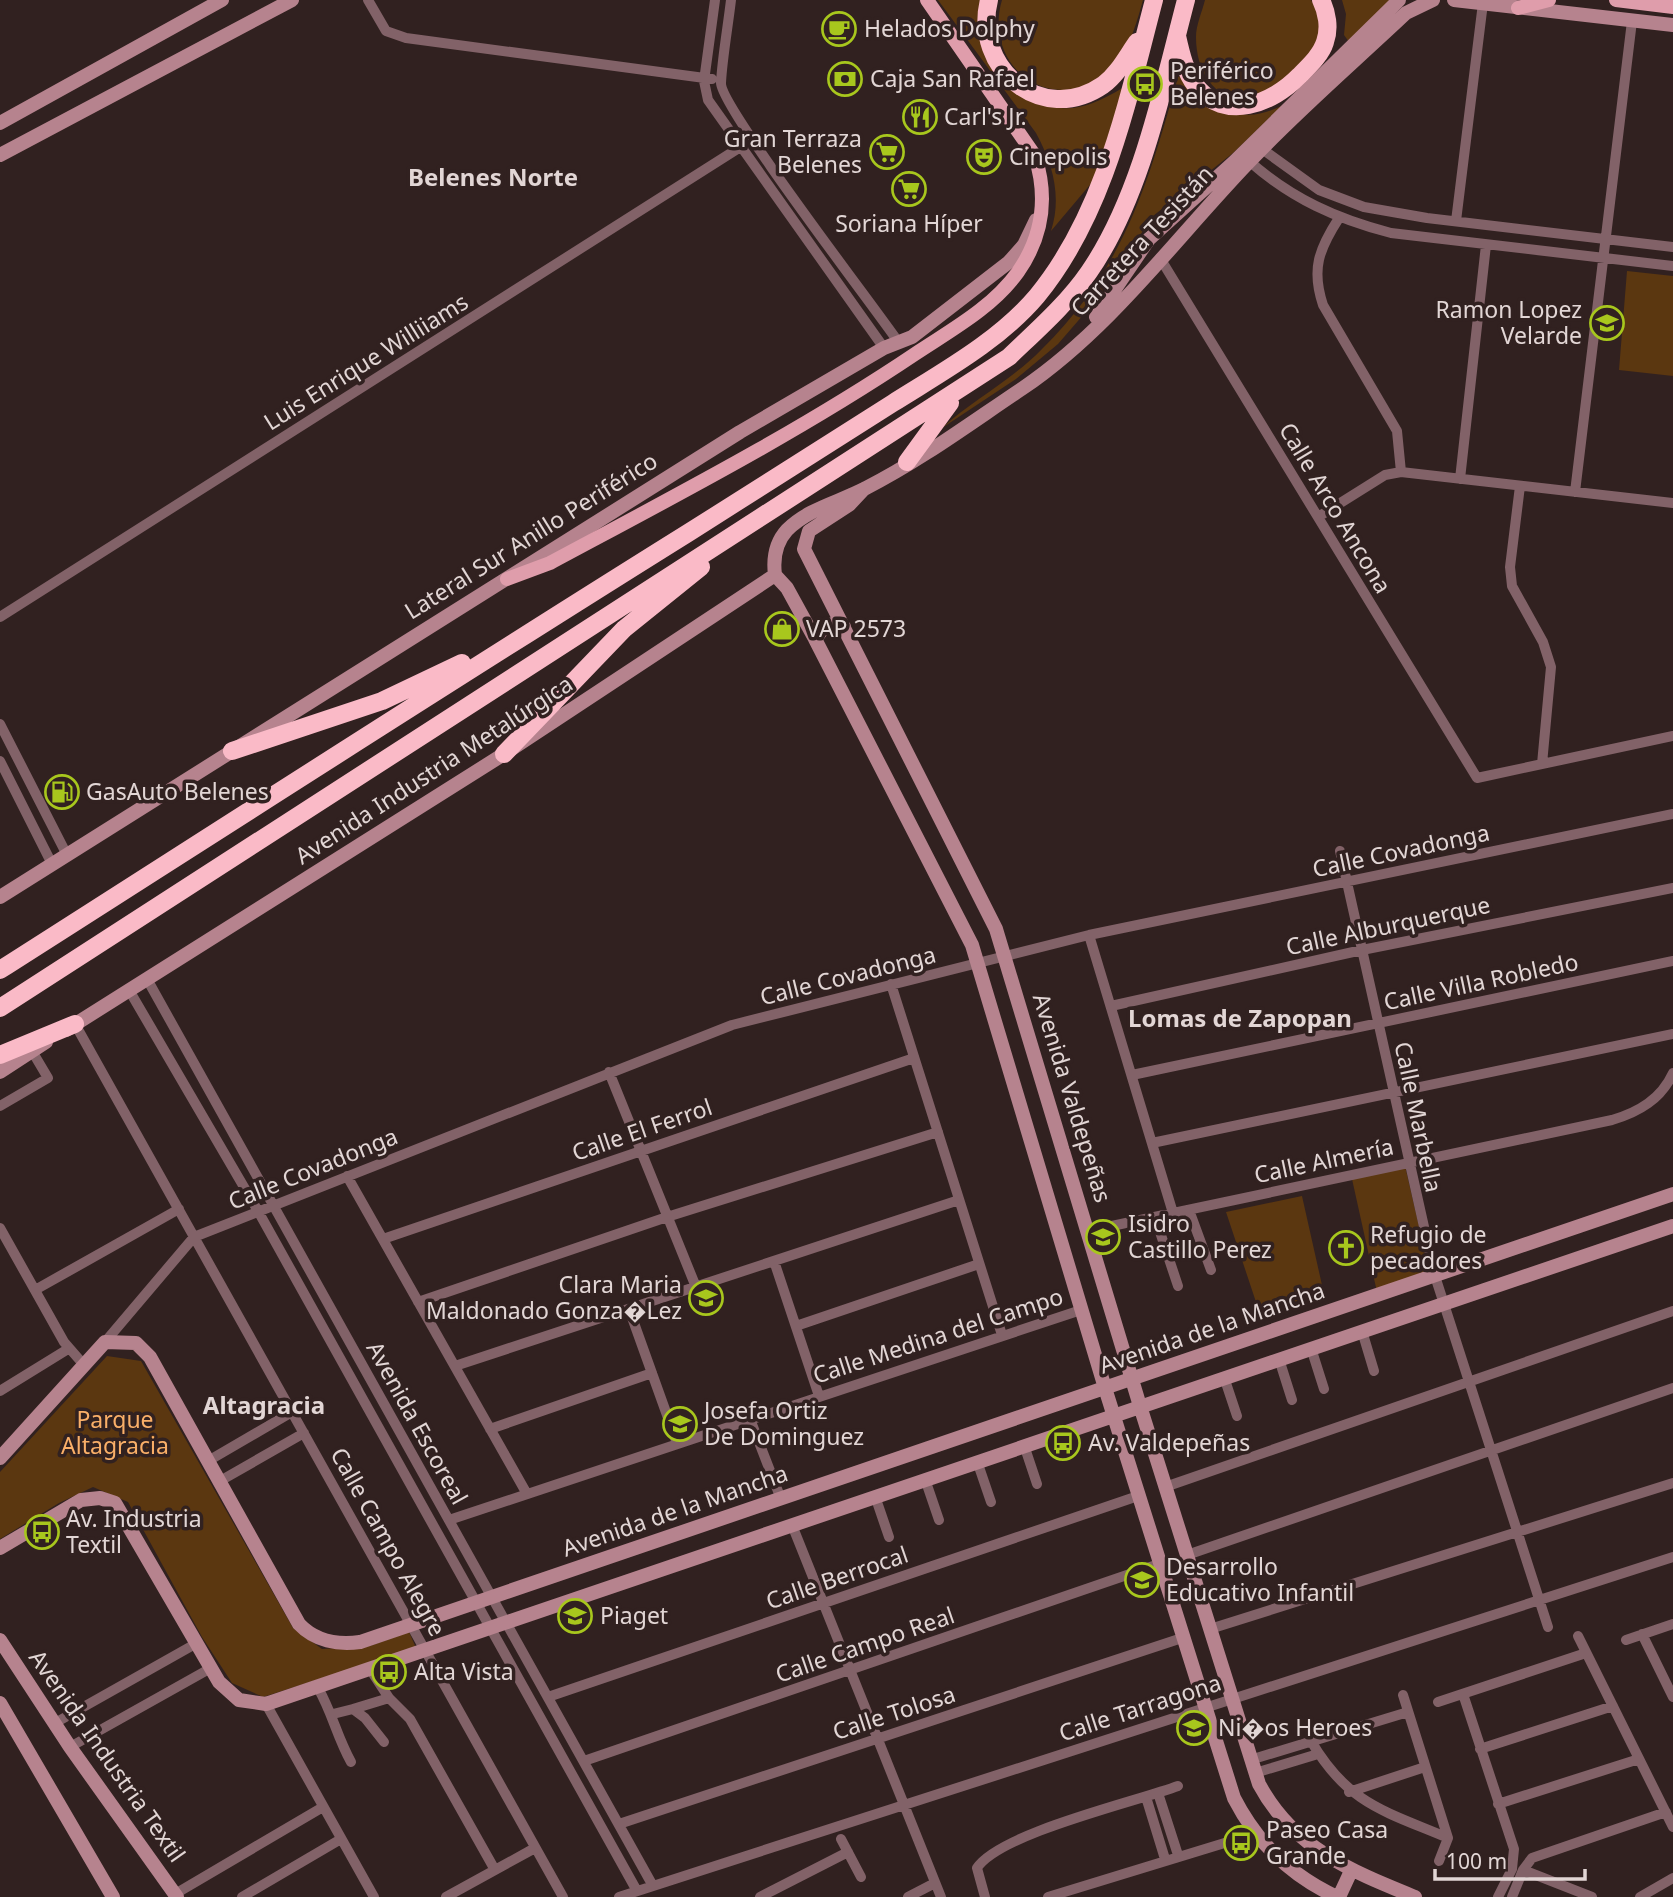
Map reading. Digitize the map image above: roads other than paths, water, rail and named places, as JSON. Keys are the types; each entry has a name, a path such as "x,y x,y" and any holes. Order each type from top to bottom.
{"highway":[{"path":"989,0 986,29 989,48 998,66 1030,92 1053,98 1080,95 1103,85 1120,68 1147,27"},
{"path":"0,970 961,360 1035,299 1065,257 1087,218 1107,167 1154,0"},
{"path":"0,1008 1009,357 1056,311 1090,271 1116,223 1133,182 1186,0"},
{"path":"1176,36 1189,76 1202,93 1223,104 1254,105 1282,92 1320,52 1327,32 1321,0"},
{"path":"907,462 960,391"},
{"path":"504,754 624,629 769,511"},
{"path":"232,751 382,701 430,680 689,532"},
{"path":"0,1055 75,1024"}],"main road":[{"path":"507,579 550,563 798,428 981,310 1012,280 1030,252 1041,217 1042,181 1028,143 927,0"},
{"path":"1518,8 1549,0"},
{"path":"1616,0 1670,7"}],"street":[{"path":"0,123 222,0"},
{"path":"0,155 292,0"},
{"path":"368,0 386,31 405,38 723,79"},
{"path":"715,0 707,78 704,81 708,100 884,348"},
{"path":"731,0 723,93 899,342"},
{"path":"1084,336 1149,239 1233,163 1399,0"},
{"name":"Carretera Tesistán","path":"864,489 1025,386 1084,336 1249,161 1406,13 1433,0"},
{"path":"1454,0 1673,25"},
{"path":"1456,221 1483,3"},
{"path":"1575,492 1632,21"},
{"name":"Luis Enrique Williiams","path":"0,617 753,139"},
{"path":"1262,149 1300,178 1341,200 1394,214 1673,247"},
{"path":"1249,161 1279,186 1339,218 1391,233 1673,266"},
{"name":"Lateral Sur Anillo Periférico","path":"0,897 740,432 884,348 922,330 1017,253 1038,216 1042,181"},
{"path":"1339,218 1325,239 1315,283 1322,305 1398,431 1401,472"},
{"path":"1461,479 1486,245"},
{"path":"819,257 831,248"},
{"name":"Calle Arco Ancona","path":"1160,258 1477,778 1542,764"},
{"path":"1318,517 1385,475 1401,472 1673,503"},
{"path":"1520,486 1510,567 1512,586 1543,642 1551,667 1542,764 1673,736"},
{"path":"864,489 833,501 785,532 777,547 775,575 787,588 816,639 964,926 1159,1564 1234,1798 1254,1834 1297,1874 1338,1897 1351,1871"},
{"name":"Avenida Valdepeñas","path":"864,489 849,505 809,531 804,540 806,554 984,902 1006,955 1140,1406 1253,1767 1267,1799 1293,1831 1313,1849 1351,1871 1415,1897"},
{"name":"Avenida Industria Metalúrgica","path":"0,1072 504,754 775,575"},
{"path":"816,639 819,631 826,625 844,627"},
{"path":"0,724 67,855"},
{"path":"0,761 52,864"},
{"name":"Calle Covadonga","path":"105,1342 194,1237 732,1025 1089,934 1673,814"},
{"name":"Calle Marbella","path":"1340,851 1442,1304 1548,1627"},
{"name":"Calle Alburquerque","path":"1111,1006 1362,950 1673,888"},
{"path":"1089,934 1173,1213"},
{"name":"Calle Villa Robledo","path":"1132,1075 1673,961"},
{"name":"Avenida Escoreal","path":"147,979 653,1886"},
{"path":"891,984 1002,1335"},
{"name":"Avenida Escoreal","path":"129,990 258,1211 637,1891"},
{"name":"Calle Campo Alegre","path":"75,1024 563,1897"},
{"path":"1152,1143 1673,1034"},
{"path":"0,1106 48,1078 32,1051"},
{"name":"Calle El Ferrol","path":"383,1239 914,1058"},
{"path":"609,1072 696,1287"},
{"name":"Calle Almería","path":"1088,1231 1633,1114 1662,1091 1673,1073"},
{"path":"418,1302 667,1217 938,1132"},
{"path":"347,1176 527,1494"},
{"name":"Avenida de la Mancha","path":"105,1342 126,1342 143,1348 306,1631 328,1641 346,1644 412,1625 1673,1194"},
{"path":"454,1366 959,1200"},
{"path":"35,1290 179,1209"},
{"path":"1189,1210 1211,1270"},
{"path":"1155,1217 1178,1286"},
{"path":"0,1548 81,1500 108,1500 121,1509 211,1668 231,1696 247,1703 266,1704 1673,1226"},
{"path":"0,1228 68,1349 84,1364"},
{"path":"774,1261 819,1396"},
{"path":"796,1326 979,1264"},
{"path":"629,1309 677,1443"},
{"name":"Calle Medina del Campo","path":"449,1520 1081,1310"},
{"path":"1165,1487 1673,1311"},
{"path":"1362,1331 1374,1371"},
{"path":"0,1458 105,1342"},
{"path":"1311,1348 1324,1389"},
{"path":"0,1391 68,1349"},
{"path":"1279,1359 1292,1400"},
{"path":"490,1429 652,1373"},
{"path":"1224,1377 1237,1416"},
{"path":"1187,1555 1673,1388"},
{"path":"208,1461 292,1412"},
{"path":"750,1419 781,1499"},
{"path":"220,1481 304,1433"},
{"path":"1024,1445 1037,1484"},
{"path":"977,1461 991,1502"},
{"path":"925,1479 939,1520"},
{"path":"1210,1629 1673,1483"},
{"path":"875,1496 889,1537"},
{"name":"Calle Berrocal","path":"548,1697 1138,1496"},
{"path":"792,1525 941,1897"},
{"name":"Calle Tarragona","path":"619,1897 1673,1557"},
{"name":"Calle Campo Real","path":"584,1761 1159,1564"},
{"path":"1626,1640 1673,1625"},
{"path":"1642,1634 1673,1697"},
{"path":"1578,1636 1673,1828"},
{"name":"Calle Tolosa","path":"619,1825 1182,1638"},
{"name":"Avenida Industria Textil","path":"0,1640 70,1747 176,1895"},
{"path":"55,1723 197,1643"},
{"path":"1438,1702 1586,1653"},
{"path":"70,1747 211,1668"},
{"path":"370,1670 389,1698 410,1719 495,1870"},
{"path":"318,1688 333,1714 340,1743 351,1762"},
{"path":"1463,1694 1514,1849 1517,1869 1512,1897"},
{"path":"1403,1695 1448,1838 1439,1861"},
{"path":"333,1714 389,1698"},
{"path":"0,1703 113,1897"},
{"path":"266,1704 374,1897"},
{"path":"1480,1749 1613,1706"},
{"path":"353,1709 365,1717 384,1742"},
{"path":"1253,1767 1311,1741 1408,1712"},
{"path":"1311,1741 1318,1754 1349,1792 1368,1804 1448,1838"},
{"path":"1253,1767 1318,1754"},
{"path":"1498,1804 1639,1759"},
{"path":"1349,1792 1425,1767"},
{"path":"985,1897 977,1868 987,1857 1044,1828 1178,1786"},
{"path":"1158,1793 1178,1855"},
{"path":"1146,1797 1165,1859"},
{"path":"176,1895 323,1807"},
{"path":"1498,1897 1517,1869 1532,1858 1665,1812"},
{"path":"1048,1897 1178,1855 1254,1834"},
{"path":"242,1897 341,1839"},
{"path":"841,1839 861,1877"},
{"path":"446,1897 535,1848"},
{"path":"760,1897 848,1852"},
{"path":"1517,1869 1592,1897"},
{"path":"1640,1897 1673,1878"},
{"path":"908,1897 935,1883"},
{"path":"1077,1897 1091,1883"}],"place":[{"name":"Helados Dolphy","path":"839,29"},
{"name":"Caja San Rafael","path":"845,79"},
{"name":"Periférico Belenes","path":"1145,84"},
{"name":"Carl's Jr.","path":"920,117"},
{"name":"Gran Terraza Belenes","path":"887,152"},
{"name":"Cinepolis","path":"984,157"},
{"name":"Soriana Híper","path":"909,189"},
{"name":"Ramon Lopez Velarde","path":"1607,323"},
{"name":"VAP 2573","path":"782,629"},
{"name":"GasAuto Belenes","path":"62,792"},
{"name":"Isidro Castillo Perez","path":"1103,1237"},
{"name":"Refugio de pecadores","path":"1346,1248"},
{"name":"Clara Maria Maldonado Gonza�Lez","path":"706,1298"},
{"name":"Josefa Ortiz De Dominguez","path":"680,1424"},
{"name":"Av. Valdepeñas","path":"1063,1443"},
{"name":"Av. Industria Textil","path":"42,1532"},
{"name":"Desarrollo Educativo Infantil","path":"1142,1580"},
{"name":"Piaget","path":"575,1616"},
{"name":"Alta Vista","path":"389,1672"},
{"name":"Ni�os Heroes","path":"1194,1728"},
{"name":"Paseo Casa Grande","path":"1241,1843"}],"district":[{"name":"Belenes Norte","path":"493,178"},
{"name":"Lomas de Zapopan","path":"1240,1019"},
{"name":"Altagracia","path":"264,1406"}],"park label":[{"name":"Parque Altagracia","path":"115,1433"}]}
